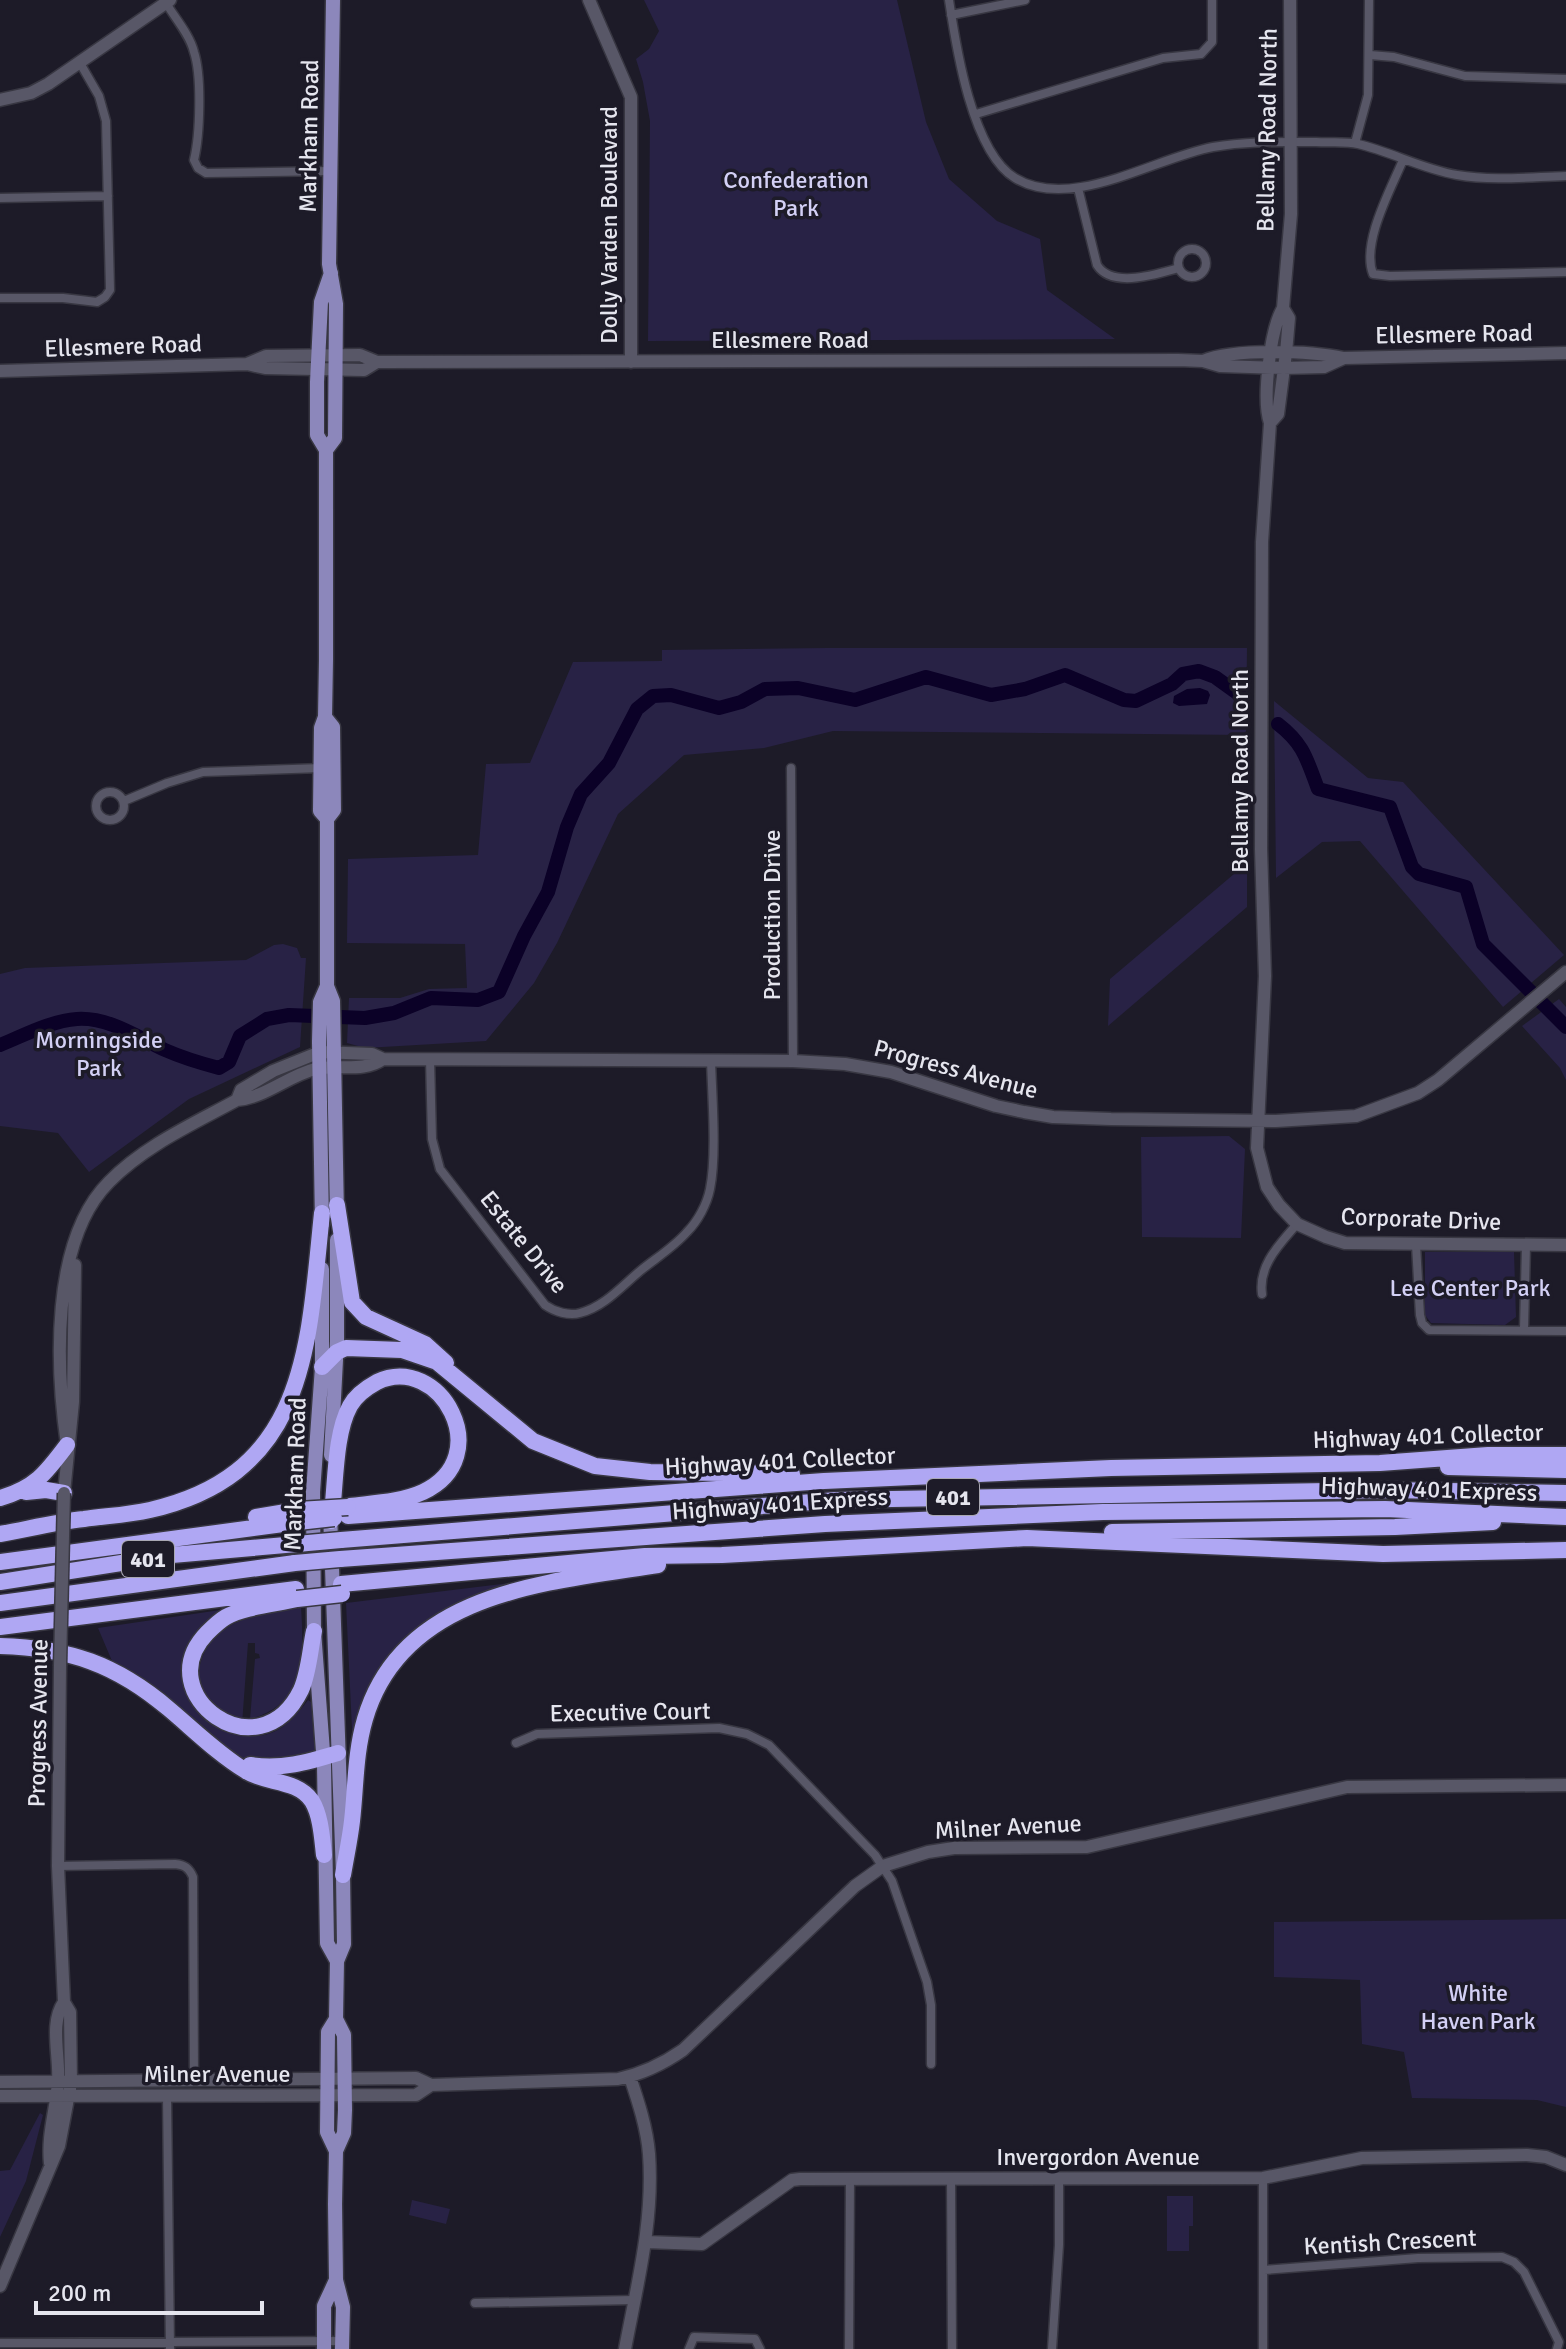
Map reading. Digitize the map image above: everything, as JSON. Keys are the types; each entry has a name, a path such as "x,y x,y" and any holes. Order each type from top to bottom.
{"highway":[{"path":"330,1209 352,1302 366,1317 425,1344 475,1393"},
{"path":"0,1534 80,1519 149,1511 180,1501 242,1469 267,1444 297,1382 330,1209"},
{"path":"322,1367 337,1352 346,1348 402,1350 437,1362 533,1441 595,1466 650,1472 796,1474 824,1481"},
{"path":"336,1533 342,1425 355,1397 386,1378 407,1379 432,1388 452,1409 459,1435 455,1459 442,1480 422,1492 348,1512"},
{"path":"8,1495 41,1479 67,1445"},
{"name":"Highway 401 Collector","path":"0,1562 298,1516 348,1512 824,1481 1111,1468 1380,1463 1488,1455 1566,1455"},
{"path":"1380,1463 1417,1467 1566,1470"},
{"path":"8,1495 46,1490 64,1493"},
{"name":"Highway 401 Express","path":"0,1582 172,1555 297,1544 336,1533 837,1500 1386,1490 1566,1493"},
{"name":"Highway 401 Express","path":"0,1603 295,1563 825,1524 1103,1512 1385,1509 1561,1517"},
{"path":"1027,1538 1143,1530 1395,1527 1561,1517"},
{"name":"401","path":"0,1627 341,1589 381,1581 645,1556 722,1555 1027,1538 1383,1554 1566,1550"},
{"path":"343,1875 358,1751 365,1719 376,1688 392,1663 414,1640 473,1604 539,1584 722,1555"},
{"path":"296,1594 227,1616 202,1639 193,1652 190,1667 193,1686 201,1703 215,1718 236,1726 266,1726 285,1713 301,1689 314,1631"},
{"path":"0,1646 38,1647 83,1657 121,1673 251,1774 303,1791 318,1815 324,1855"},
{"path":"215,1748 248,1765 268,1768 302,1764 331,1755"}],"main road":[{"name":"Markham Road","path":"326,450 335,438 336,304 331,273 333,0"},
{"name":"Dolly Varden Boulevard","path":"589,0 631,97 631,362"},
{"name":"Bellamy Road North","path":"1257,1120 1264,1003 1262,540 1270,423 1266,412 1278,317 1283,308 1291,214 1290,0"},
{"path":"0,100 31,93 80,63 168,1"},
{"name":"Markham Road","path":"331,273 321,302 317,435 326,450 325,717 321,728 326,768 320,811 327,819 327,1060 337,1352 330,1467 336,1533 331,1755 324,1855 327,1943 337,1961"},
{"name":"Bellamy Road North","path":"1270,423 1278,414 1286,353 1289,318 1283,308"},
{"name":"Ellesmere Road","path":"1203,361 1218,355 1286,353 1344,358 1566,353"},
{"name":"Ellesmere Road","path":"0,371 247,364 266,356 334,363 364,370 377,362 1203,361 1220,366 1283,368 1324,367 1344,358"},
{"name":"Progress Avenue","path":"67,1445 61,1403 63,1288 83,1222 110,1179 153,1146 237,1100 241,1090 273,1071 327,1060 371,1067 383,1059 793,1061 845,1064 891,1072 996,1106 1053,1117 1257,1120 1356,1116 1418,1093 1438,1080 1566,972"},
{"name":"Corporate Drive","path":"1257,1120 1257,1148 1267,1187 1297,1224 1326,1237 1345,1243 1566,1245"},
{"name":"Markham Road","path":"330,1209 313,1492 314,1631 343,1875 344,1944 337,1961 336,2019 344,2035 344,2133 336,2151 336,2280 343,2307 342,2345"},
{"name":"Progress Avenue","path":"0,2286 50,2163 48,2145 63,2089 57,2012 64,2002 58,1866 64,1493 73,1402 70,1268"},
{"path":"60,1339 72,1346"},
{"name":"Milner Avenue","path":"0,2096 194,2080 416,2078 431,2085 569,2082 630,2077 665,2062 683,2050 855,1886 883,1866 905,1858 954,1848 1087,1847 1347,1787 1566,1785"},
{"name":"Markham Road","path":"336,2019 328,2032 327,2132 336,2151"},
{"path":"625,2349 646,2242 649,2152 630,2077"},
{"name":"Milner Avenue","path":"0,2082 167,2096 416,2095 431,2085"},
{"name":"Invergordon Avenue","path":"646,2242 702,2244 792,2180 1263,2178 1374,2157 1527,2155 1546,2157 1566,2165"},
{"name":"Markham Road","path":"324,2345 324,2306 336,2280"}],"street":[{"path":"949,0 956,49 986,146 1006,171 1018,180 1042,188 1078,188 1213,147 1291,141 1355,143 1423,168 1461,176 1566,176"},
{"path":"951,15 1025,0"},
{"path":"976,114 1163,58 1201,54 1212,42 1212,0"},
{"path":"1355,143 1368,101 1369,0"},
{"path":"168,1 194,49 198,144 194,160 198,168 206,173 331,171"},
{"path":"1370,55 1394,57 1465,76 1566,79"},
{"path":"0,298 63,298 91,303 105,297 110,284 106,121 93,83 80,63"},
{"path":"1403,160 1372,241 1369,257 1373,274 1566,272"},
{"path":"1078,188 1101,271 1110,276 1148,278 1179,268"},
{"path":"0,198 108,196"},
{"path":"124,801 203,772 326,768"},
{"name":"Production Drive","path":"791,768 793,1061"},
{"name":"Estate Drive","path":"430,1059 432,1139 440,1169 545,1305 554,1311 576,1314 594,1308 613,1295 687,1233 706,1203 713,1168 711,1060"},
{"path":"1262,1294 1266,1265 1297,1224"},
{"path":"1416,1245 1420,1315 1422,1323 1429,1330 1566,1331"},
{"path":"1524,1329 1526,1245"},
{"name":"Executive Court","path":"516,1743 537,1734 719,1728 747,1734 769,1745 883,1866 892,1881 927,1982 931,2005 931,2064"},
{"path":"58,1866 175,1864 189,1869 193,1877 194,2080"},
{"path":"167,2096 170,2345"},
{"path":"1263,2178 1263,2349"},
{"path":"849,2349 850,2179"},
{"path":"951,2179 952,2349"},
{"path":"1052,2349 1059,2245 1059,2179"},
{"name":"Kentish Crescent","path":"1264,2270 1418,2258 1502,2257 1514,2262 1524,2272 1559,2342 1557,2349"},
{"path":"475,2303 634,2300"},
{"path":"689,2349 694,2337 755,2339 760,2349"},
{"path":"0,2343 342,2345"}],"green space":[{"name":"Confederation Park","path":"644,0 897,0 926,122 949,179 997,221 1040,239 1047,290 1115,339 648,341 650,121 636,59 649,49 659,31"},
{"path":"1247,648 1246,735 833,731 764,748 684,755 618,814 557,943 534,983 486,1041 365,1048 347,1043 349,998 400,998 429,989 467,988 465,944 347,943 348,859 478,855 486,764 530,763 573,662 662,661 662,650"},
{"path":"1274,701 1368,778 1403,782 1564,955 1503,1007 1360,841 1322,842 1276,878"},
{"path":"1247,863 1247,907 1108,1026 1110,979"},
{"name":"Morningside Park","path":"274,945 297,948 301,958 306,958 300,1047 189,1099 89,1172 58,1133 0,1126 0,974 25,968 246,960"},
{"path":"1559,999 1566,1007 1566,1080 1560,1068 1522,1026"},
{"path":"1229,1136 1245,1149 1241,1238 1142,1237 1141,1137"},
{"name":"Lee Center Park","path":"1425,1252 1514,1252 1516,1317 1505,1325 1431,1323 1425,1315"},
{"path":"511,1583 515,1585 417,1632 353,1750 346,1603"},
{"path":"301,1607 301,1659 292,1690 268,1712 250,1719 255,1659 260,1658 255,1653 255,1643 248,1643 242,1724 231,1720 208,1700 200,1686 200,1668 206,1650 217,1635 232,1624"},
{"path":"234,1608 193,1647 195,1697 200,1713 207,1721 228,1732 261,1735 282,1727 308,1700 311,1702 315,1756 247,1761 221,1746 146,1684 112,1661 98,1628"},
{"name":"White Haven Park","path":"1566,1919 1566,2107 1537,2100 1412,2098 1404,2052 1362,2044 1360,1980 1274,1977 1274,1922"},
{"path":"40,2113 43,2115 26,2181 0,2237 0,2171 10,2170"},
{"path":"1167,2196 1193,2196 1189,2251 1167,2251"},
{"path":"412,2200 450,2209 446,2224 409,2215"}],"shaded area":[{"path":"1200,688 1210,695 1207,704 1179,706 1173,703 1174,696 1187,689"}],"waterway":[{"path":"0,1045 57,1022 89,1019 112,1025 172,1053 219,1068 229,1062 240,1036 267,1019 289,1015 365,1018 394,1013 431,998 478,1000 499,992 548,892 567,827 581,794 609,763 637,709 653,696 671,695 719,708 741,702 765,689 798,688 855,700 926,677 991,695 1025,689 1065,675 1124,700 1136,701 1172,684 1183,674 1199,671 1215,677 1240,695"},
{"path":"1278,724 1299,746 1318,789 1390,807 1412,867 1419,874 1466,887 1483,944 1566,1027"}]}
